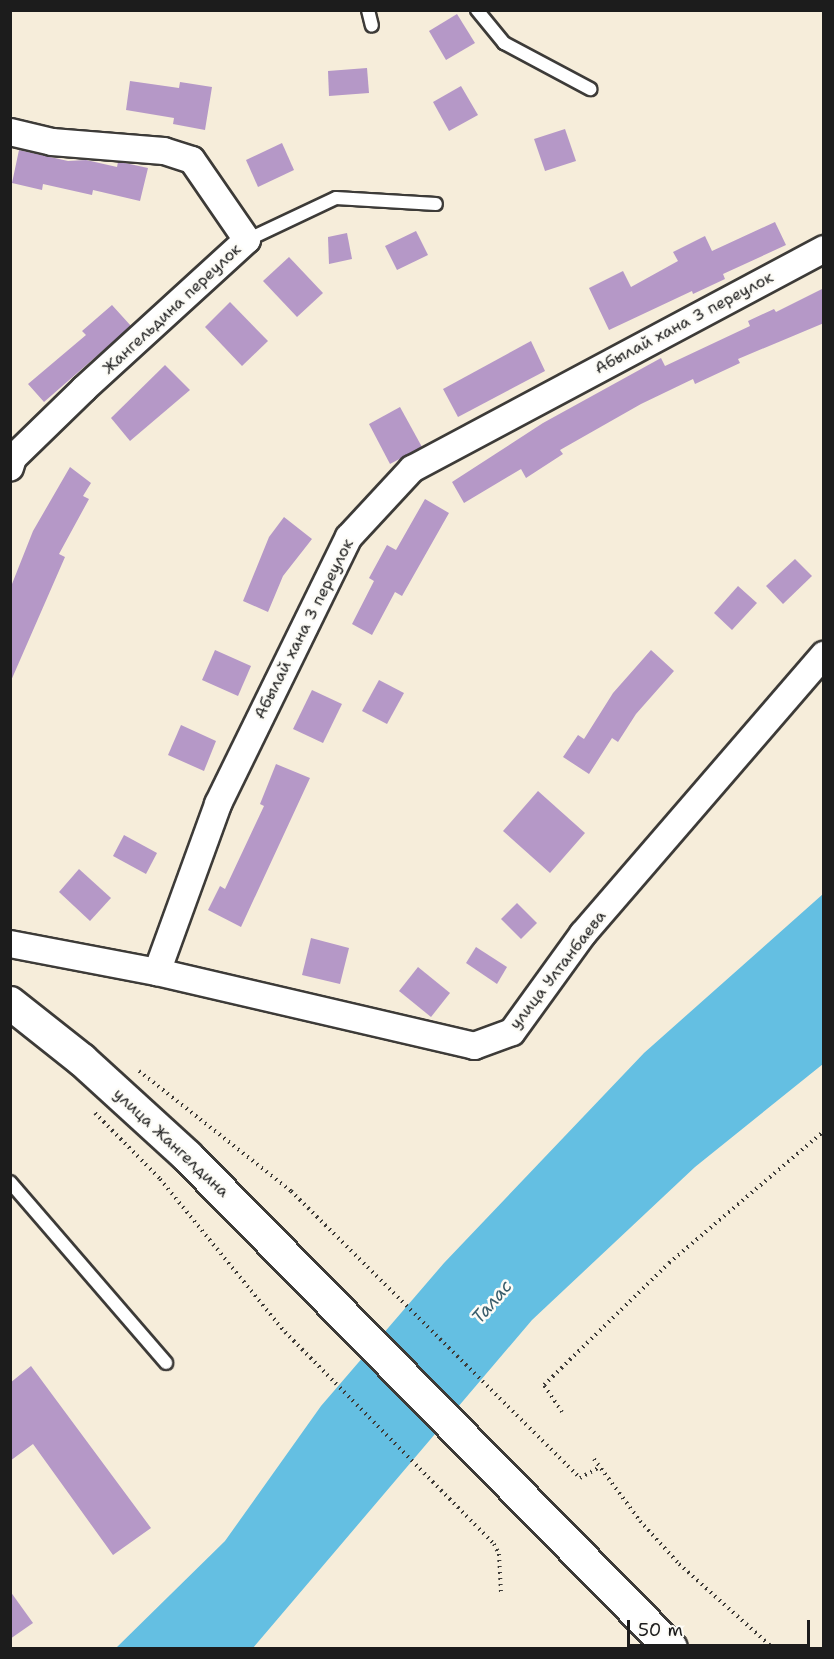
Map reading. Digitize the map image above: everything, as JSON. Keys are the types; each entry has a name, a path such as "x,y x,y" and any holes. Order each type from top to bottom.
{"street":[{"path":"10,132 52,142 164,151 192,160 247,240"},
{"name":"Жангельдина переулок","path":"10,468 14,458 84,389 247,240"},
{"name":"Абылай хана 3 переулок","path":"157,972 218,804 349,537 364,520 412,469 824,249"},
{"name":"улица Ултанбаева","path":"10,944 157,972 474,1046 512,1032 583,934 824,655"},
{"name":"улица Жангелдина","path":"10,1003 82,1060 187,1156 324,1292 671,1648"}],"lane":[{"path":"368,10 372,26"},
{"path":"477,10 504,43 590,89"},
{"name":"Жангельдина переулок","path":"247,240 336,198 436,204"},
{"path":"10,1182 166,1363"}],"path":[{"path":"135,1068 291,1191 361,1256 580,1478 600,1467"},
{"path":"90,1107 160,1179 285,1332 494,1544 499,1554 501,1593"},
{"path":"562,1412 544,1385 669,1263 824,1131"},
{"path":"594,1459 679,1564 773,1648"}],"water":[{"name":"Талас","path":"823,894 823,1064 695,1167 532,1320 253,1648 116,1648 225,1541 321,1406 444,1263 644,1053"}],"building":[{"path":"457,14 475,43 446,60 429,31"},
{"path":"367,68 369,93 329,96 328,71"},
{"path":"130,81 179,88 180,82 212,87 205,130 173,124 174,118 126,110"},
{"path":"461,86 478,115 449,131 433,102"},
{"path":"565,129 576,161 545,171 534,139"},
{"path":"282,143 294,170 258,187 246,160"},
{"path":"19,150 68,161 86,160 117,167 118,162 148,168 140,201 93,190 92,195 43,184 42,190 12,183"},
{"path":"775,222 786,245 723,274 725,279 693,294 692,291 609,330 589,288 623,271 631,287 678,261 673,252 705,236 712,251"},
{"path":"416,231 428,255 397,270 385,246"},
{"path":"347,233 352,259 329,264 328,237"},
{"path":"289,257 323,293 297,317 263,281"},
{"path":"824,288 824,323 738,359 740,363 695,384 693,379 641,404 560,450 563,454 526,478 521,469 464,503 452,482 543,423 661,358 665,366 750,326 748,321 774,309 776,312"},
{"path":"230,302 268,341 242,366 205,327"},
{"path":"112,305 131,326 44,402 28,384 86,335 82,331"},
{"path":"531,341 545,371 458,417 443,389"},
{"path":"165,365 190,390 130,441 111,418"},
{"path":"400,407 422,447 390,464 369,424"},
{"path":"70,467 91,483 83,496 89,499 59,554 65,557 10,683 10,589 33,531"},
{"path":"425,499 449,513 402,596 395,592 372,635 352,624 374,581 369,578 387,545 396,550"},
{"path":"284,517 312,539 283,576 268,612 243,601 269,537"},
{"path":"795,559 812,576 783,604 766,586"},
{"path":"738,586 757,603 732,630 714,613"},
{"path":"215,650 251,666 238,696 202,680"},
{"path":"651,650 674,671 636,714 618,742 612,738 589,774 563,757 578,735 584,739 613,693"},
{"path":"379,680 404,693 387,724 362,711"},
{"path":"312,690 342,704 323,743 293,729"},
{"path":"181,725 216,741 204,771 168,755"},
{"path":"276,764 310,778 241,927 208,910 220,886 225,889 264,806 260,804"},
{"path":"538,791 585,833 550,873 503,831"},
{"path":"124,835 157,853 146,874 113,856"},
{"path":"79,869 111,898 90,921 59,892"},
{"path":"517,903 537,923 521,939 501,919"},
{"path":"311,938 349,948 340,984 302,975"},
{"path":"476,947 507,967 497,984 466,963"},
{"path":"418,967 450,993 431,1017 399,991"},
{"path":"31,1366 151,1528 113,1555 33,1444 10,1461 10,1383"},
{"path":"10,1591 33,1623 10,1639"}]}
